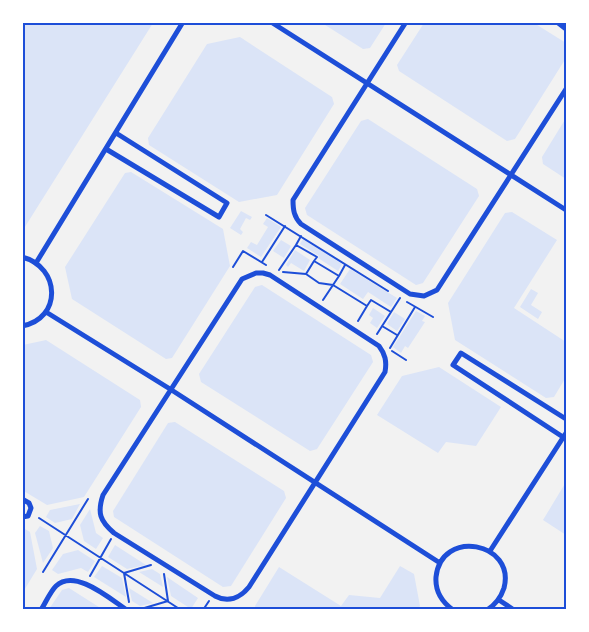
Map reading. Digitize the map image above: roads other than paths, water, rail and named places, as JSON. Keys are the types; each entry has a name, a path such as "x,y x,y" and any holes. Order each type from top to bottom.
{"street":[{"path":"36,263 183,22"},
{"path":"271,22 566,210"},
{"path":"406,22 292,200 296,218 306,228 410,294 424,296 437,290 566,89"},
{"path":"557,22 566,29"},
{"path":"106,149 219,217 227,203 116,133"},
{"path":"22,257 42,268 51,281 52,297 46,312 34,323 22,326"},
{"path":"256,273 270,275 379,346 385,356 387,364 385,372 249,587 240,597 220,599 114,533 104,524 100,512 103,495 170,389 242,279 256,273"},
{"path":"46,312 170,389 440,563"},
{"path":"490,551 566,436 453,365 460,353 566,420"},
{"path":"22,499 31,508 28,516 22,518"},
{"path":"452,609 440,596 437,588 437,571 440,563 450,552 462,546 476,546 490,551 500,563 505,577 499,600 487,610"},
{"path":"41,610 56,586 69,580 76,580 86,584 127,610"},
{"path":"499,600 514,610"}]}
